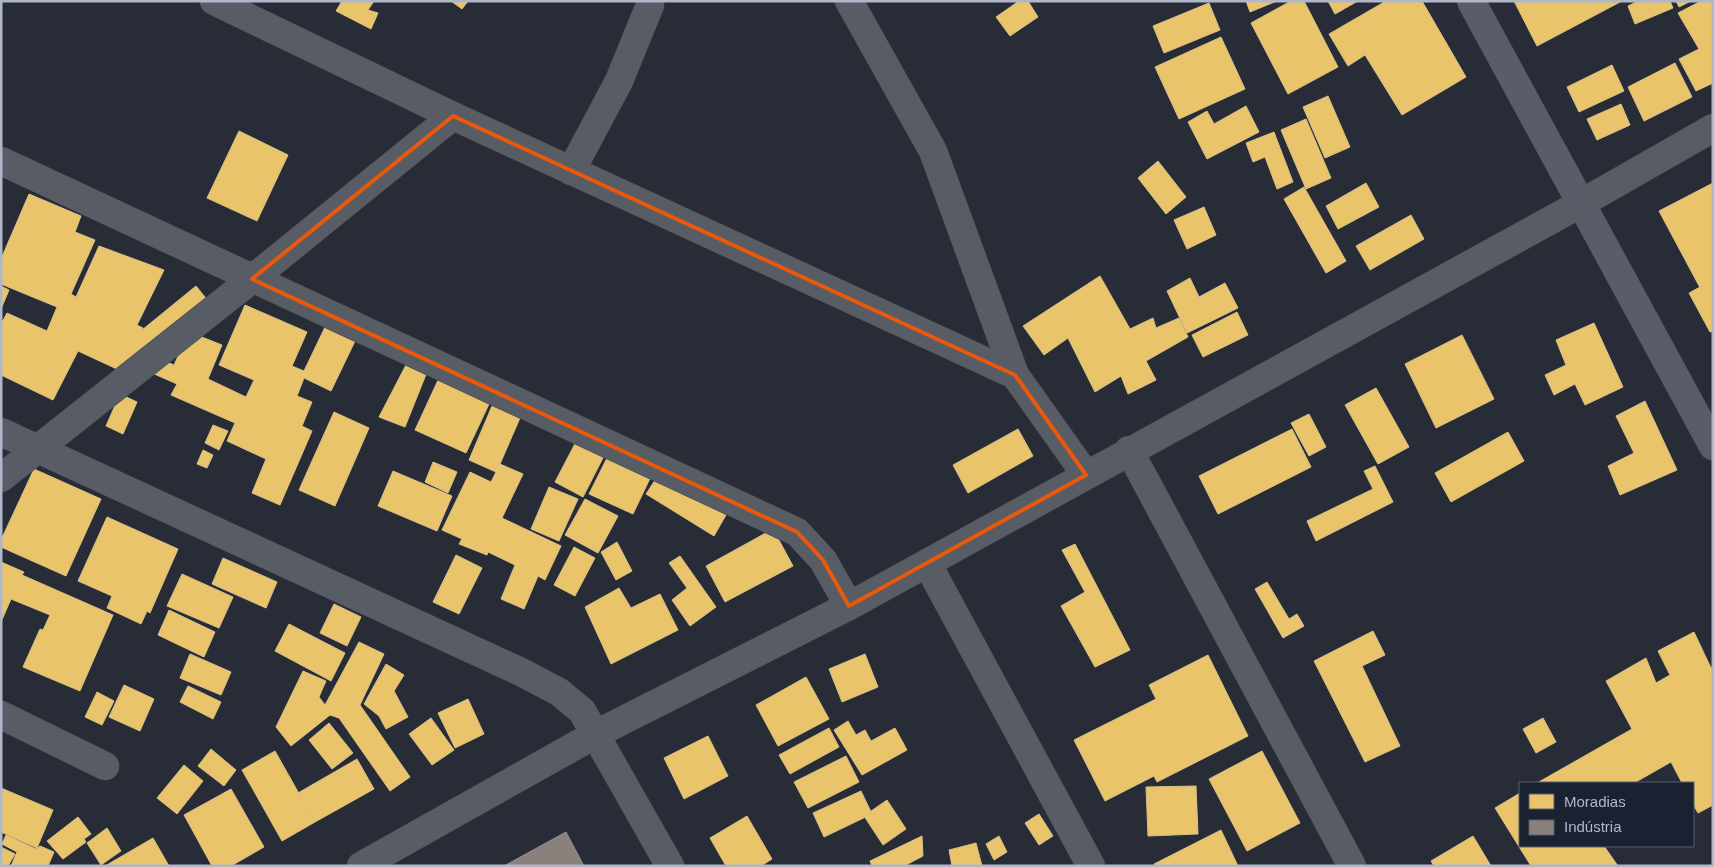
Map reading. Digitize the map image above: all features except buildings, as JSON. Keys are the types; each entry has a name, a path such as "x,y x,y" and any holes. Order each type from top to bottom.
{"main road":[{"path":"1471,1 1713,446"}],"street":[{"path":"214,1 452,116 1015,375"},
{"path":"849,1 933,151 1015,375 1086,475"},
{"path":"572,171 619,81 650,4"},
{"path":"1,478 39,450 452,116"},
{"path":"361,866 596,734 849,606 928,563 1129,450 1580,204 1713,128"},
{"path":"1,161 797,532 823,560 849,606"},
{"path":"1,432 521,672 559,692 582,711 670,866"},
{"path":"1129,450 1352,866"},
{"path":"928,563 1091,866"},
{"path":"1,715 105,766"}],"highlighted area":[{"path":"453,116 1015,375 1086,475 849,606 823,560 797,532 252,279"}]}
